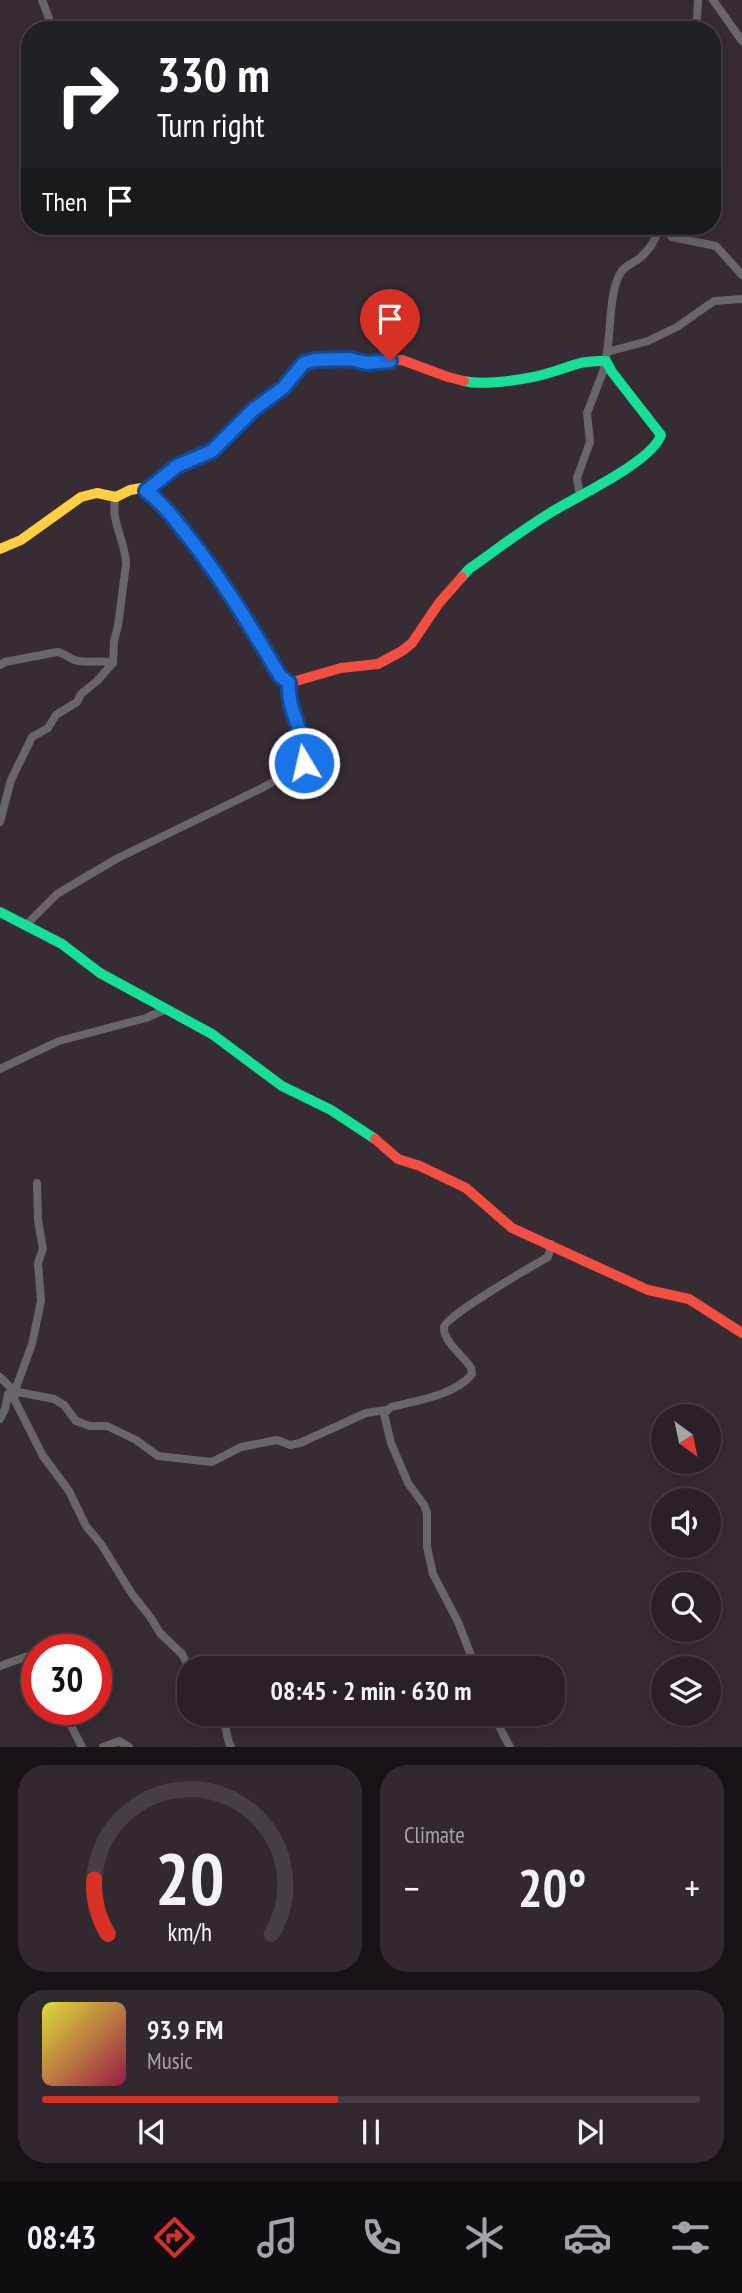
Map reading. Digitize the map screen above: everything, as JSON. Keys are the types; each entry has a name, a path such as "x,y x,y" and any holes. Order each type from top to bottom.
{"street":[{"path":"42,0 50,21"},
{"path":"696,21 698,0"},
{"path":"713,0 742,41"},
{"path":"580,496 577,478 590,442 587,413 607,356 609,320 617,281 622,271 639,258 656,235"},
{"path":"669,235 716,246 742,275"},
{"path":"146,491 177,466 212,451 253,410 283,388 300,366 315,360 349,359 367,363 402,360 470,382 524,379 577,362 607,356 648,341 677,327 714,301 742,299"},
{"path":"289,683 341,668 378,664 402,651 412,643 444,597 468,569 551,512 645,455 661,437 660,432 612,372 607,356"},
{"path":"0,549 21,540 80,496 97,493 116,497 137,488 146,491 167,510 211,565 280,676 289,683"},
{"path":"0,822 11,780 32,737 48,728 56,715 77,702 81,694 113,663 125,564 114,510 116,497"},
{"path":"0,665 57,652 78,661 113,663"},
{"path":"26,925 57,894 116,859 300,767 305,757 288,694 289,683"},
{"path":"0,912 68,947 108,977 212,1034 282,1086 331,1110 370,1135 398,1159 466,1188 512,1228 648,1290 689,1299 742,1333"},
{"path":"0,1069 59,1041 146,1018 167,1009"},
{"path":"0,1419 32,1344 41,1301 38,1263 43,1249 38,1220 37,1183"},
{"path":"13,1392 54,1399 64,1405 76,1421 90,1426 107,1426 136,1440 158,1456 212,1462 240,1447 276,1440 290,1445 300,1443 366,1413 386,1410 446,1392 469,1378 472,1374 471,1368 445,1336 445,1322 548,1257 551,1244"},
{"path":"0,1377 13,1392 43,1456 69,1491 86,1525 160,1633 182,1656"},
{"path":"386,1410 384,1417 391,1443 408,1483 424,1505 428,1519 427,1547 430,1565 471,1656"},
{"path":"0,1666 21,1658"},
{"path":"70,1725 82,1747"},
{"path":"226,1726 231,1747"},
{"path":"499,1726 510,1747"},
{"path":"103,1747 122,1741 130,1747"}],"traffic: fast":[{"path":"462,577 469,569 529,526 629,467 655,445 661,435 606,361 585,362 543,375 508,381 464,381"},
{"path":"0,912 62,944 100,973 212,1034 282,1086 331,1110 375,1139"}],"traffic: slow":[{"path":"0,549 21,540 81,497 97,493 116,497 142,488 181,526 234,602"}],"traffic: jam":[{"path":"147,491 177,466 212,451 253,410 283,388 300,366 315,360 349,359 367,363 402,360 464,381"},
{"path":"234,602 280,676 289,683 341,668 378,664 402,651 412,643 439,603 462,577"},
{"path":"375,1139 398,1159 420,1166 466,1188 512,1228 648,1290 689,1299 742,1333"}],"route":[{"path":"304,763 300,734 288,694 289,683 280,676 211,565 167,510 146,491 177,466 212,451 253,410 283,388 304,363 349,359 367,363 390,361"}]}
